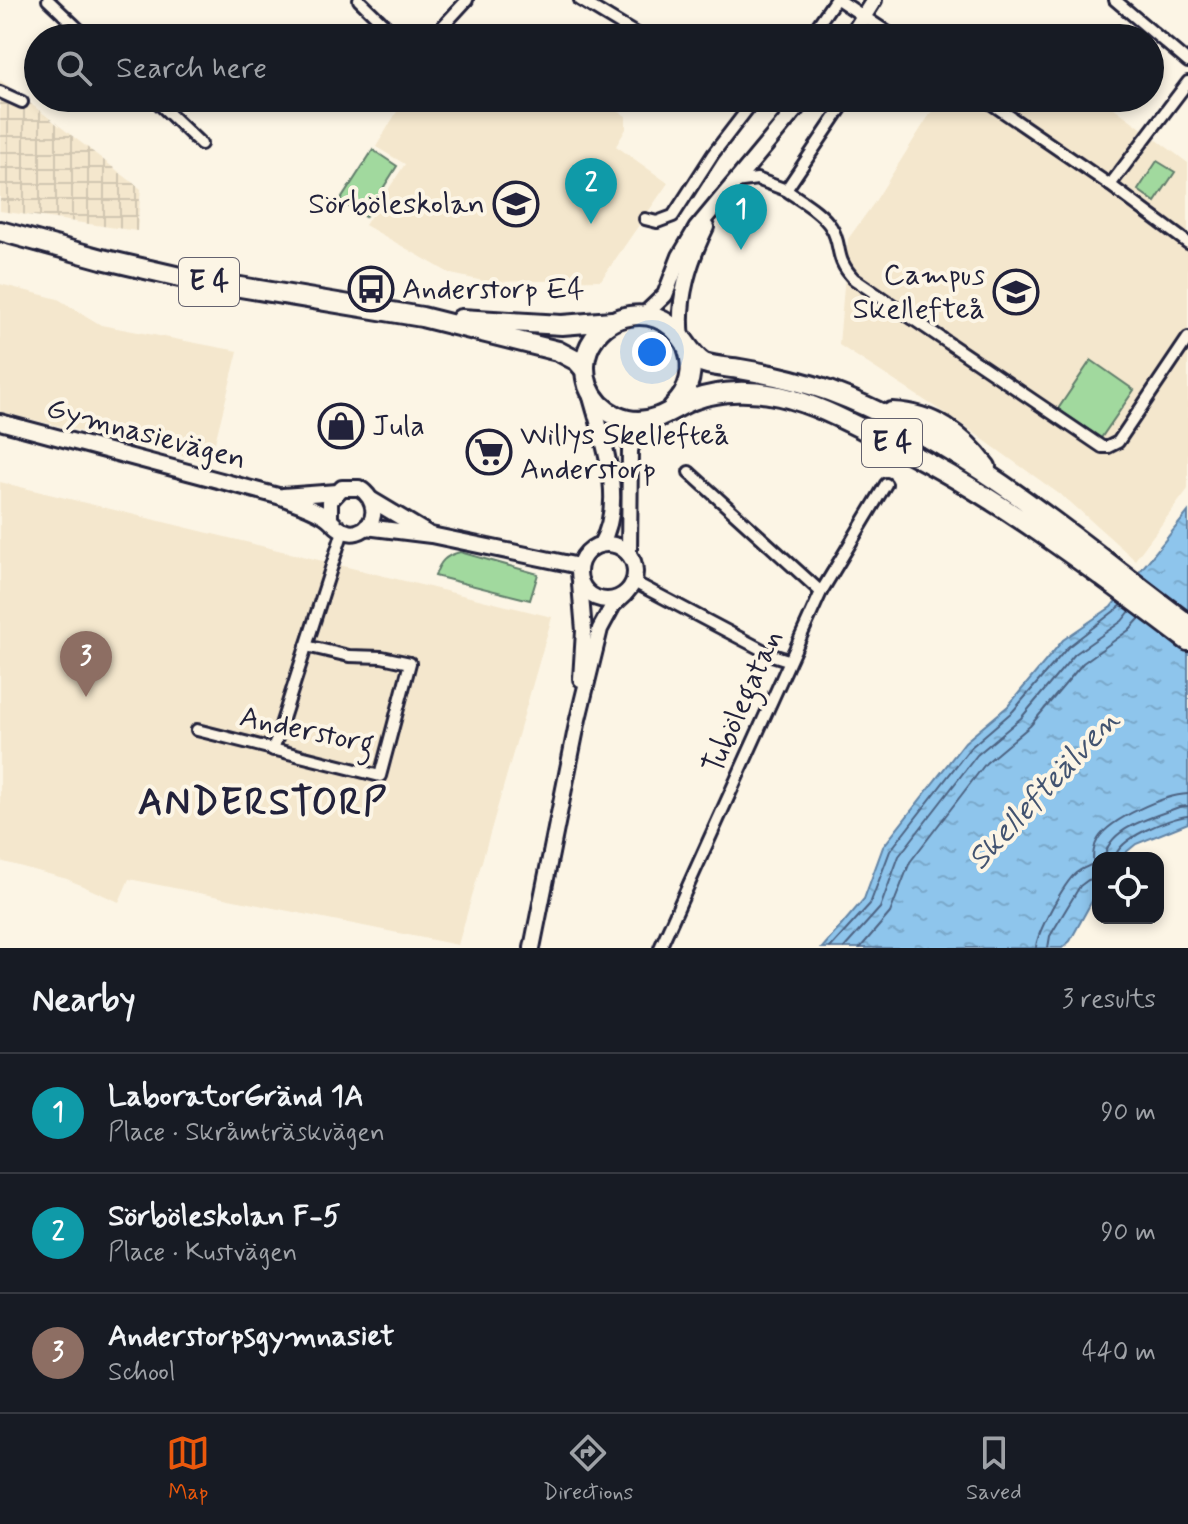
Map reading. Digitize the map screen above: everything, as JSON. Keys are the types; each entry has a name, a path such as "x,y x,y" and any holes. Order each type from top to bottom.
{"highway":[{"name":"E 4","path":"0,231 180,277 422,317 558,351 577,361 585,370"},
{"path":"644,315 663,321 684,340 691,367 687,389 676,404 653,418 630,420 614,415 600,405 589,389 585,370 592,341 612,321 624,316 644,315"},
{"name":"E 4","path":"422,317 562,325 612,321"},
{"name":"E 4","path":"684,340 693,355 704,363 786,378 829,391 877,412 901,412 942,424 959,436 995,479 1188,641"},
{"name":"E 4","path":"653,418 696,399 721,394 765,393 799,401 904,449 966,484 1188,624"}],"main road":[{"path":"859,24 874,0"},
{"path":"644,315 665,295 687,242 793,112"},
{"path":"684,340 681,306 691,264 705,228 725,194"},
{"path":"589,389 605,447 611,485 609,525 601,544"},
{"path":"532,948 578,719 600,629 613,605 629,588 635,567 629,554 630,450 635,437 653,418"},
{"name":"Gymnasievägen","path":"0,422 278,496 314,509 330,519"},
{"path":"372,500 373,518 366,527 355,532 343,531 330,519 330,501 337,492 354,487 365,491 372,500 431,535"},
{"name":"Gymnasievägen","path":"278,496 337,492"},
{"path":"366,527 431,535 579,570"},
{"path":"578,719 584,631 579,570 586,553 601,544 614,545 629,554"},
{"path":"579,570 584,589 595,598 612,600 629,588"}],"street":[{"path":"48,0 73,24"},
{"path":"359,0 384,24"},
{"path":"445,24 467,0"},
{"path":"580,0 620,24"},
{"path":"819,24 837,0 873,24"},
{"path":"1115,0 1143,24"},
{"path":"1164,42 1188,62"},
{"path":"1110,185 1188,82"},
{"path":"0,92 22,102"},
{"path":"168,112 201,144"},
{"path":"645,219 657,222 666,220 677,211 742,112"},
{"path":"786,190 839,112"},
{"path":"1003,112 1188,243"},
{"path":"735,182 757,179 786,190 826,220 833,229 841,262 854,279 1096,446 1108,447 1118,442 1188,338"},
{"path":"689,472 821,592"},
{"name":"Tubölegatan","path":"660,948 821,592 886,484"},
{"path":"273,750 343,531"},
{"path":"629,588 788,660"},
{"name":"Anderstorg","path":"197,730 380,776 410,663 382,657 349,656 306,646"}],"shaded area":[{"path":"0,80 24,99 24,112 41,112 141,189 137,231 0,211"},
{"name":"Sörböleskolan","path":"397,112 620,112 626,116 626,129 616,146 668,183 601,280 488,282 451,274 365,225 405,164 376,147"},
{"name":"Campus Skellefteå","path":"931,112 1120,112 1188,163 1188,489 1135,560 1069,501 963,425 839,345 848,239"},
{"path":"0,284 58,299 101,325 238,351 210,462 0,412"},
{"path":"0,482 552,617 458,945 129,879 119,902 67,879 0,861"}],"green space":[{"path":"373,150 397,166 365,217 340,201"},
{"path":"1157,161 1175,172 1155,202 1138,190"},
{"path":"1091,360 1134,390 1101,438 1058,409"},
{"path":"460,552 538,574 530,600 435,576 444,560"}],"water":[{"name":"Skellefteälven","path":"1188,512 1188,823 1136,844 1126,852 1092,852 1092,901 1070,941 1062,948 822,948 864,899 883,847 965,742 1008,706 1063,640 1111,607"}],"place":[{"name":"Sörböleskolan","path":"516,204"},
{"name":"Sörböleskolan F-5","path":"591,224"},
{"name":"LaboratorGränd 1A","path":"741,250"},
{"name":"Anderstorp E4","path":"371,289"},
{"name":"Campus Skellefteå","path":"1016,292"},
{"name":"Jula","path":"341,426"},
{"name":"Willys Skellefteå Anderstorp","path":"489,452"},
{"name":"Anderstorpsgymnasiet","path":"86,697"}],"district":[{"name":"ANDERSTORP","path":"263,803"}]}
